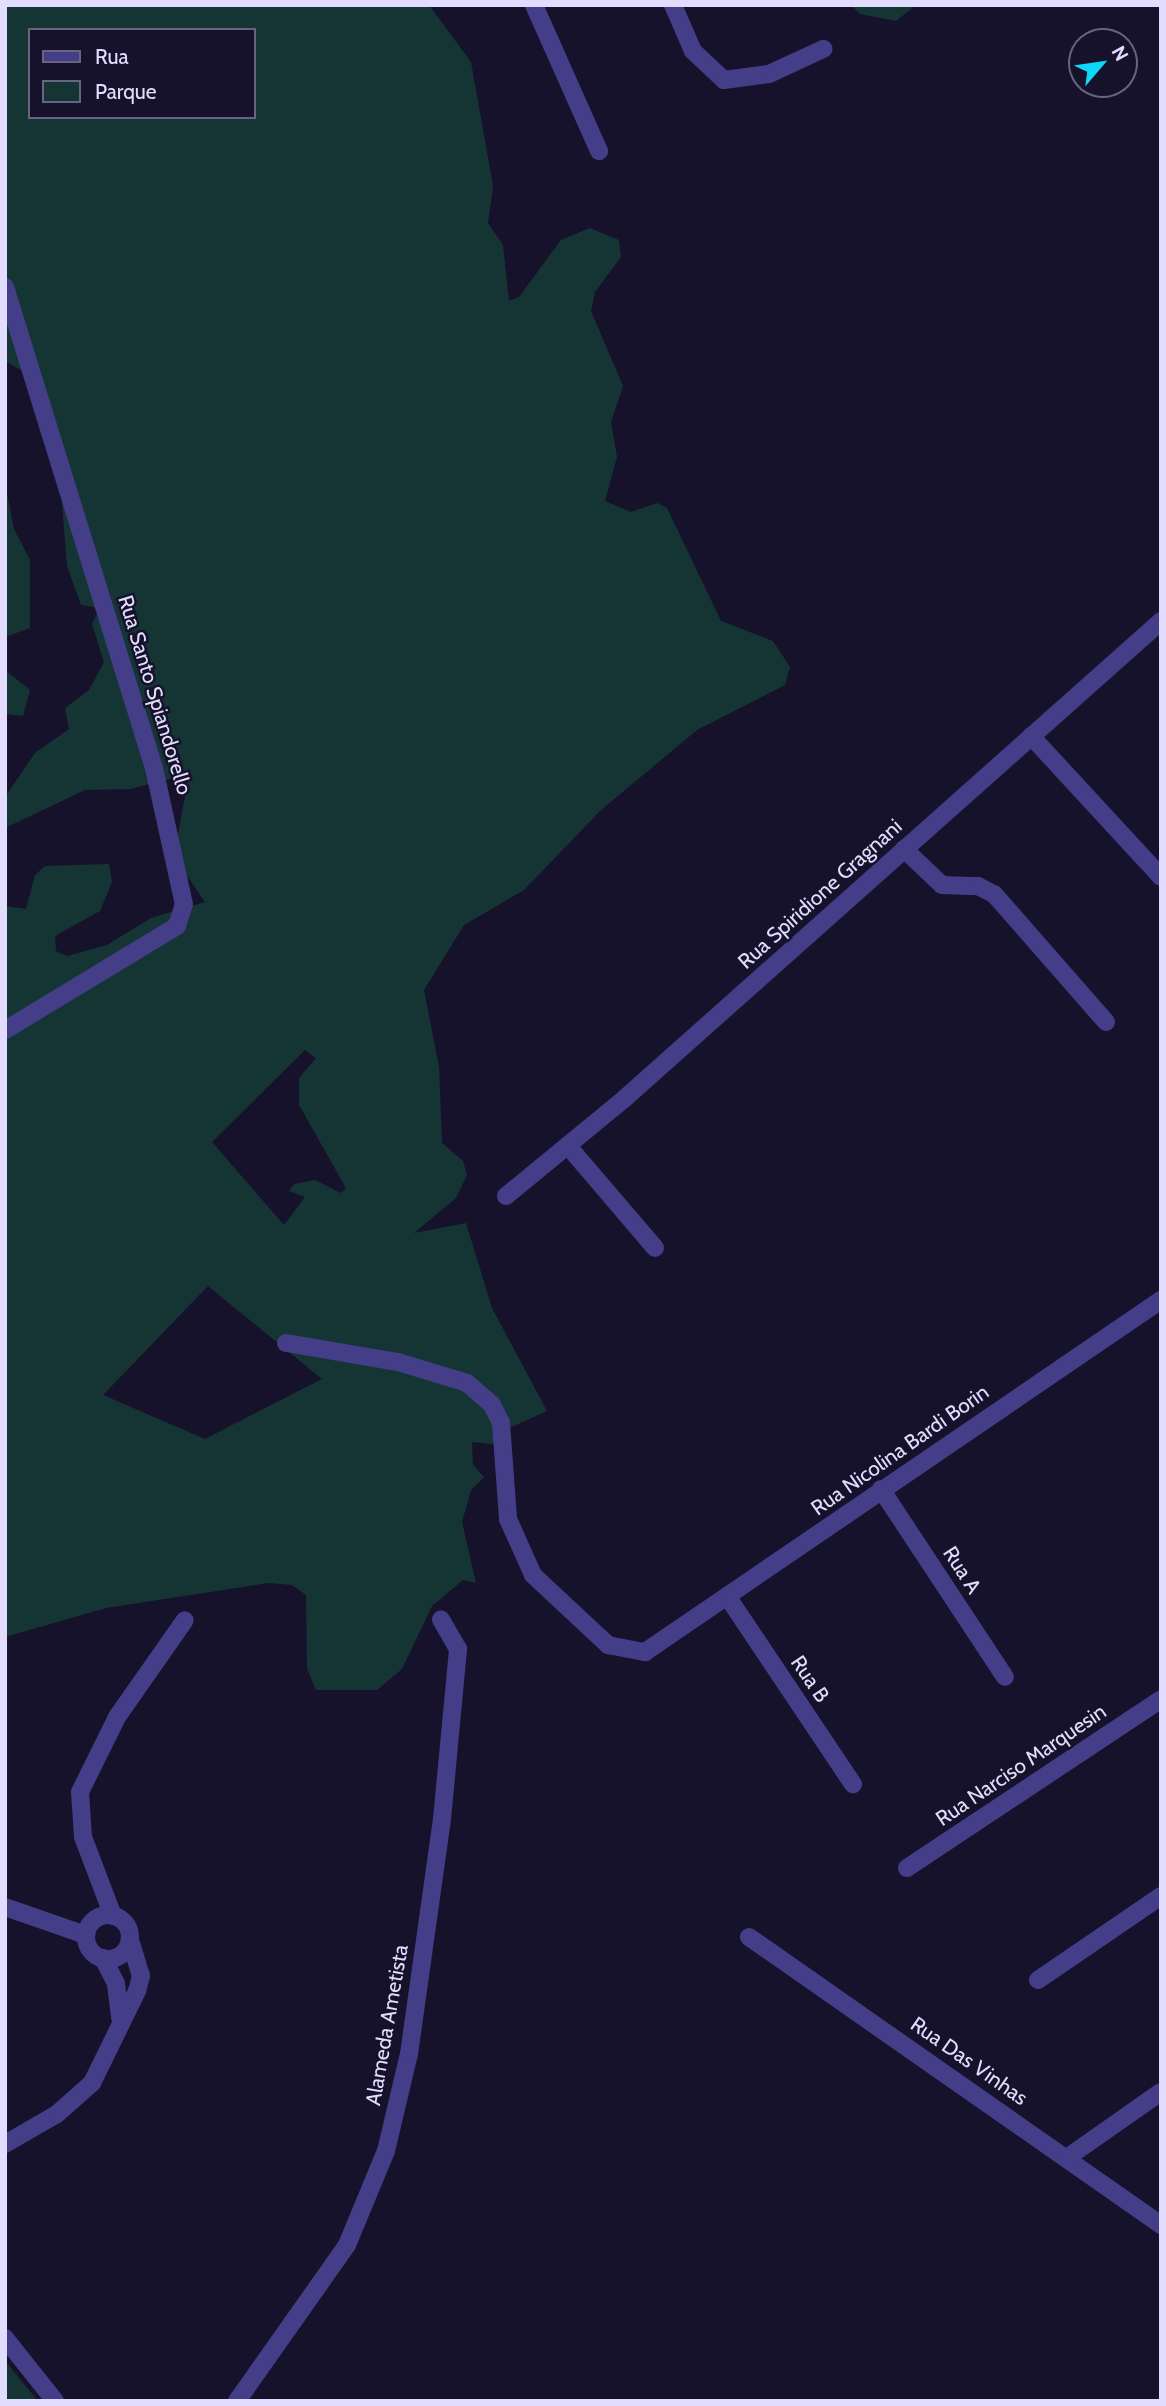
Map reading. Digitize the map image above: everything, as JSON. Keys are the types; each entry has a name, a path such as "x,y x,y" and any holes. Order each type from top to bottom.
{"street":[{"path":"534,5 599,151"},
{"path":"673,5 693,51 724,80 769,74 823,49"},
{"name":"Rua Santo Spiandorello","path":"5,287 154,768 184,904 177,926 5,1030"},
{"name":"Rua Spiridione Gragnani","path":"506,1196 568,1146 1161,621"},
{"path":"1031,736 1161,877"},
{"path":"904,849 942,885 978,886 994,894 1106,1023"},
{"path":"568,1146 655,1248"},
{"name":"Rua Nicolina Bardi Borin","path":"286,1343 398,1362 467,1383 492,1405 501,1423 508,1519 533,1575 608,1645 645,1652 729,1599 881,1489 1161,1300"},
{"name":"Rua A","path":"881,1489 1005,1676"},
{"name":"Rua B","path":"729,1599 853,1784"},
{"path":"5,2144 76,2100 92,2083 141,1976 125,1924 113,1916 83,1837 80,1792 117,1717 185,1619"},
{"name":"Alameda Ametista","path":"237,2401 347,2245 386,2151 409,2054 442,1819 458,1649 441,1620"},
{"name":"Rua Narciso Marquesin","path":"907,1868 1161,1699"},
{"path":"1038,1980 1161,1896"},
{"path":"5,1907 86,1935"},
{"path":"113,1916 92,1922 86,1935 90,1950 103,1958 120,1998 121,2022"},
{"name":"Rua Das Vinhas","path":"749,1937 1068,2157 1161,2225"},
{"path":"103,1958 117,1956 130,1939"},
{"path":"1068,2157 1161,2092"},
{"path":"5,2338 55,2401"}],"green space":[{"path":"5,5 429,5 471,62 493,186 488,223 503,245 509,301 519,297 561,240 590,228 619,240 621,257 595,292 591,311 623,386 611,422 617,457 605,501 631,512 657,503 667,508 721,621 773,641 790,667 785,685 697,730 601,810 524,890 464,925 424,990 439,1067 442,1143 463,1161 467,1175 456,1198 414,1233 466,1223 492,1308 547,1411 507,1429 492,1444 472,1442 473,1465 484,1477 471,1490 462,1522 476,1583 463,1580 432,1606 402,1669 377,1690 316,1690 307,1668 306,1595 292,1585 269,1583 106,1608 5,1637 5,906 26,909 35,875 45,866 109,864 112,882 100,911 55,936 56,951 67,956 107,945 151,918 205,902 184,871 177,840 189,774 130,789 85,790 5,828 5,797 35,753 69,729 65,708 89,690 104,662 92,624 100,608 81,605 67,566 59,465 30,375 5,361","holes":["305,1050 316,1058 299,1078 299,1105 346,1188 341,1193 315,1180 294,1184 289,1191 305,1197 284,1225 212,1142","208,1286 322,1379 205,1439 103,1395"]},
{"path":"851,5 916,5 896,21 860,14"},
{"path":"5,483 14,529 30,560 30,628 5,637"},
{"path":"5,670 30,690 23,716 5,714"},
{"path":"6,2362 38,2401 5,2401"}]}
